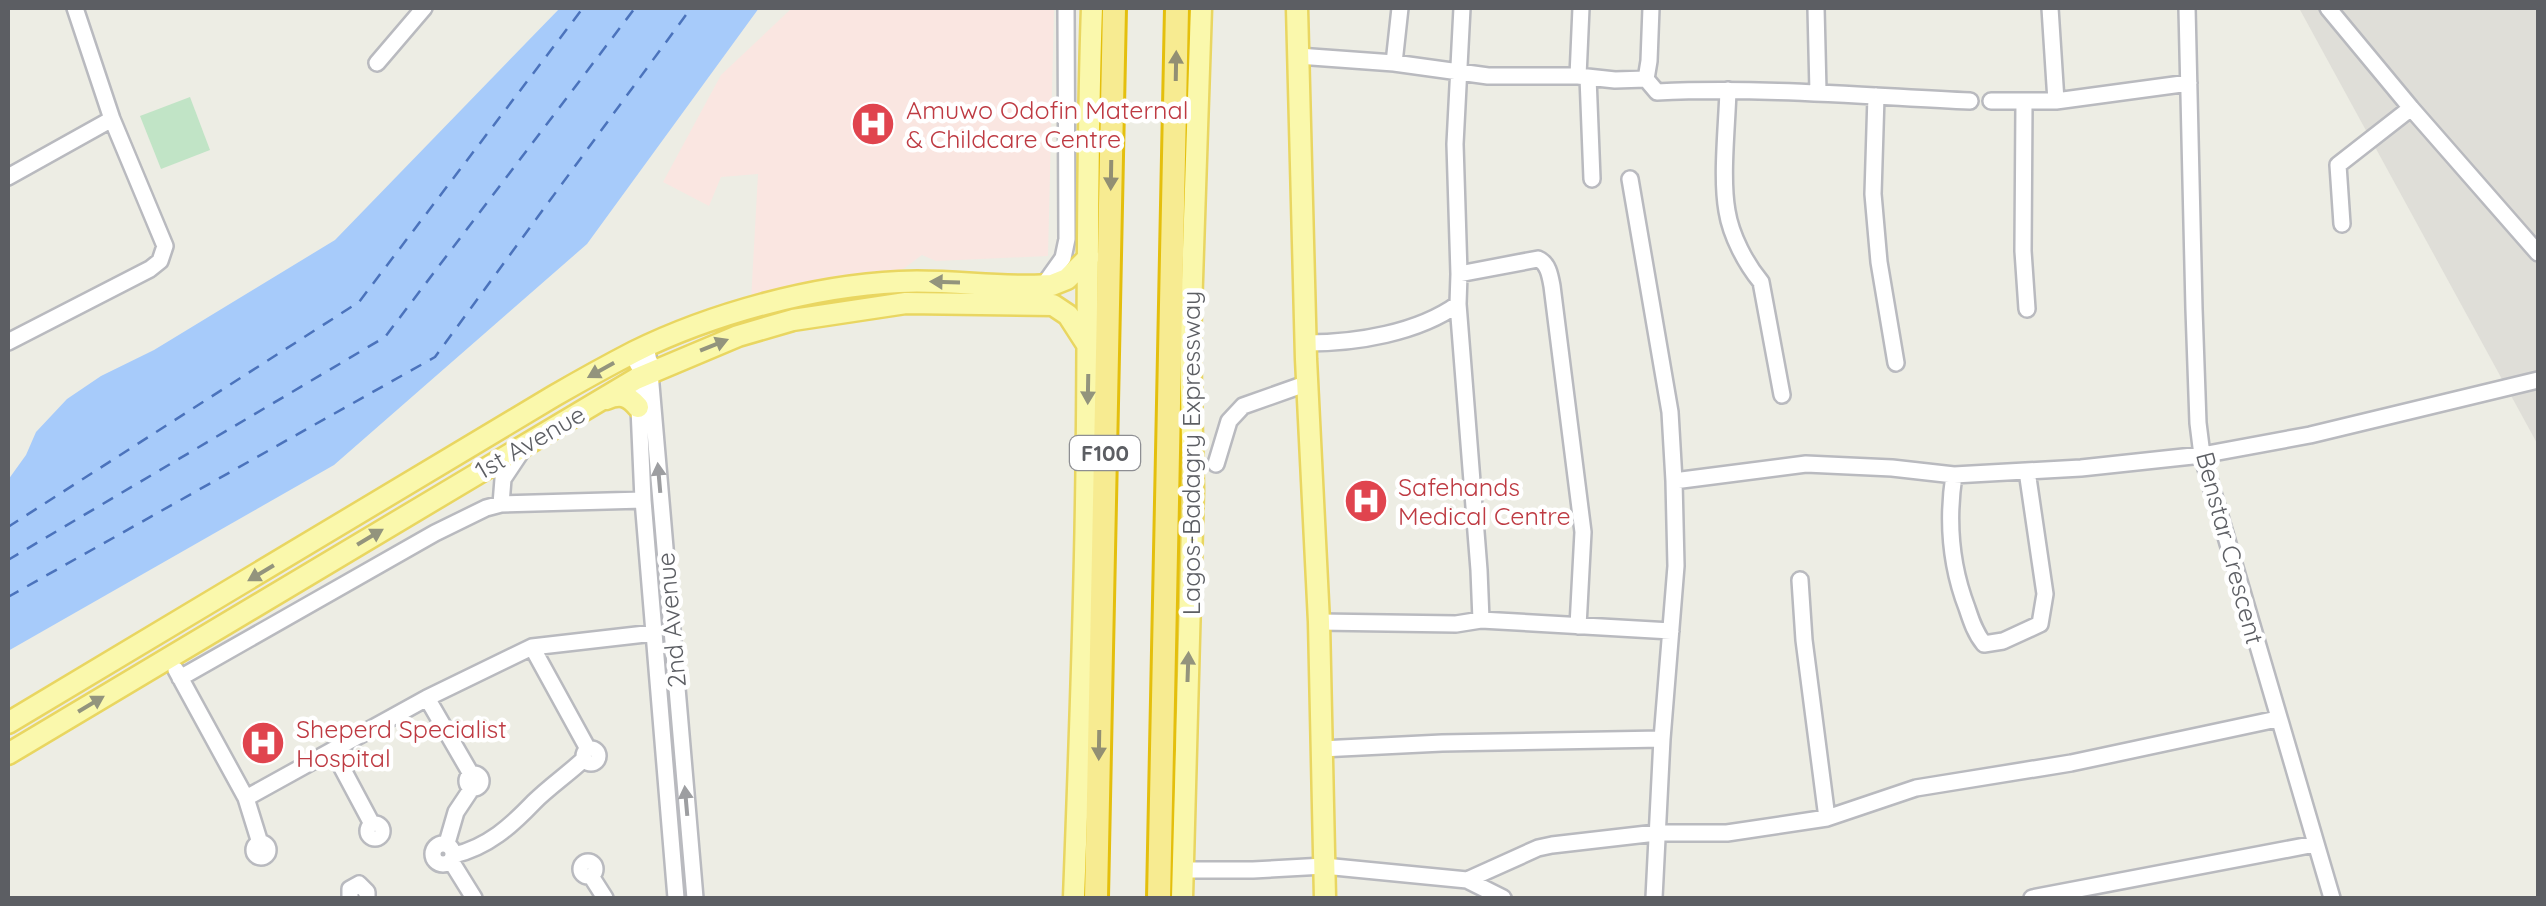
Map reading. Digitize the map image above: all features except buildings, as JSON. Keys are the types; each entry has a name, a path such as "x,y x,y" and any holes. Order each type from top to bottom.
{"highway":[{"name":"F100","path":"1096,898 1114,8"},
{"name":"Lagos-Badagry Expressway","path":"1159,898 1177,8"}],"main road":[{"path":"1074,898 1085,606 1087,146 1092,8"},
{"name":"Lagos-Badagry Expressway","path":"1182,898 1193,490 1190,340 1200,8"},
{"path":"1297,8 1325,898"},
{"path":"1042,286 1067,279 1089,257"},
{"name":"1st Avenue","path":"8,723 554,396 641,349 776,300 814,292 896,282 1042,286"},
{"name":"1st Avenue","path":"8,754 649,372 738,336 793,320 906,303 1052,305 1068,314 1088,346"},
{"path":"604,399 618,394 638,407"},
{"path":"44,702 58,724"}],"street":[{"path":"8,342 150,269 160,261 165,246 112,119 76,8"},
{"path":"377,64 424,8"},
{"path":"1042,286 1062,258 1067,239 1066,8"},
{"path":"1394,62 1400,8"},
{"path":"1462,8 1455,144 1458,304 1481,620"},
{"path":"1581,8 1592,179"},
{"path":"1646,79 1651,8"},
{"path":"1816,8 1818,92"},
{"path":"2050,8 2056,101"},
{"name":"Benstar Crescent","path":"2187,8 2194,310 2202,455 2332,898"},
{"path":"2328,8 2538,253"},
{"path":"1298,56 1394,62 1488,76 1646,79 1657,92 1818,92 1970,100"},
{"path":"1991,101 2056,101 2190,84"},
{"path":"1728,90 1727,212 1750,270 1761,282 1782,395"},
{"path":"1876,96 1873,194 1896,363"},
{"path":"2024,103 2023,261 2027,309"},
{"path":"2342,224 2338,165 2411,108"},
{"path":"8,177 112,119"},
{"path":"1630,179 1670,412 1674,481 1676,566 1654,898"},
{"path":"1459,274 1538,259 1547,267 1583,532 1578,626"},
{"path":"1307,342 1346,342 1395,331 1458,304"},
{"name":"2nd Avenue","path":"641,349 637,364 650,373 696,898"},
{"name":"2nd Avenue","path":"649,372 638,386 638,407 676,898"},
{"path":"1674,481 1806,464 1954,475 2081,468 2202,455 2310,435 2538,380"},
{"path":"1216,464 1229,421 1243,406 1308,383"},
{"path":"501,504 503,479 526,444"},
{"path":"1954,475 1950,500 1952,554 1960,589 1977,636 1984,644 2003,641 2040,624 2043,616 2045,594 2027,471"},
{"path":"180,678 486,508 501,504 643,500"},
{"path":"1800,580 1804,640 1828,818"},
{"path":"1319,622 1456,624 1481,620 1671,631"},
{"path":"246,798 427,698 532,646 654,633"},
{"path":"451,853 475,850 522,818 586,754 532,646"},
{"path":"169,657 246,798 260,843"},
{"path":"427,698 471,781 456,812 451,853 474,898"},
{"path":"1468,880 1552,845 1656,833 1727,833 1828,818 1916,788 2072,764 2278,718"},
{"path":"1321,749 1442,742 1662,740"},
{"path":"333,751 372,824"},
{"path":"2032,898 2315,844"},
{"path":"1183,870 1324,866 1468,880 1498,897"},
{"path":"1497,866 1498,897"},
{"path":"591,876 605,898"},
{"path":"350,898 350,888 360,884 368,892 367,898"}],"shaded area":[{"name":"Amuwo Odofin Maternal & Childcare Centre","path":"792,8 1054,8 1048,256 936,261 922,255 899,272 751,301 758,174 721,177 709,206 663,182 721,75"},
{"path":"2299,8 2538,8 2538,445"}],"green space":[{"path":"190,97 210,150 161,169 140,116"}],"water":[{"path":"560,8 759,8 587,244 334,465 8,651 8,480 36,432 67,399 101,376 154,350 335,240"}],"ferry route":[{"path":"8,527 359,302 583,8"},
{"path":"8,560 385,337 635,8"},
{"path":"8,597 435,357 691,8"}],"place":[{"name":"Amuwo Odofin Maternal & Childcare Centre","path":"873,124"},
{"name":"Safehands Medical Centre","path":"1366,501"},
{"name":"Sheperd Specialist Hospital","path":"263,743"}]}
